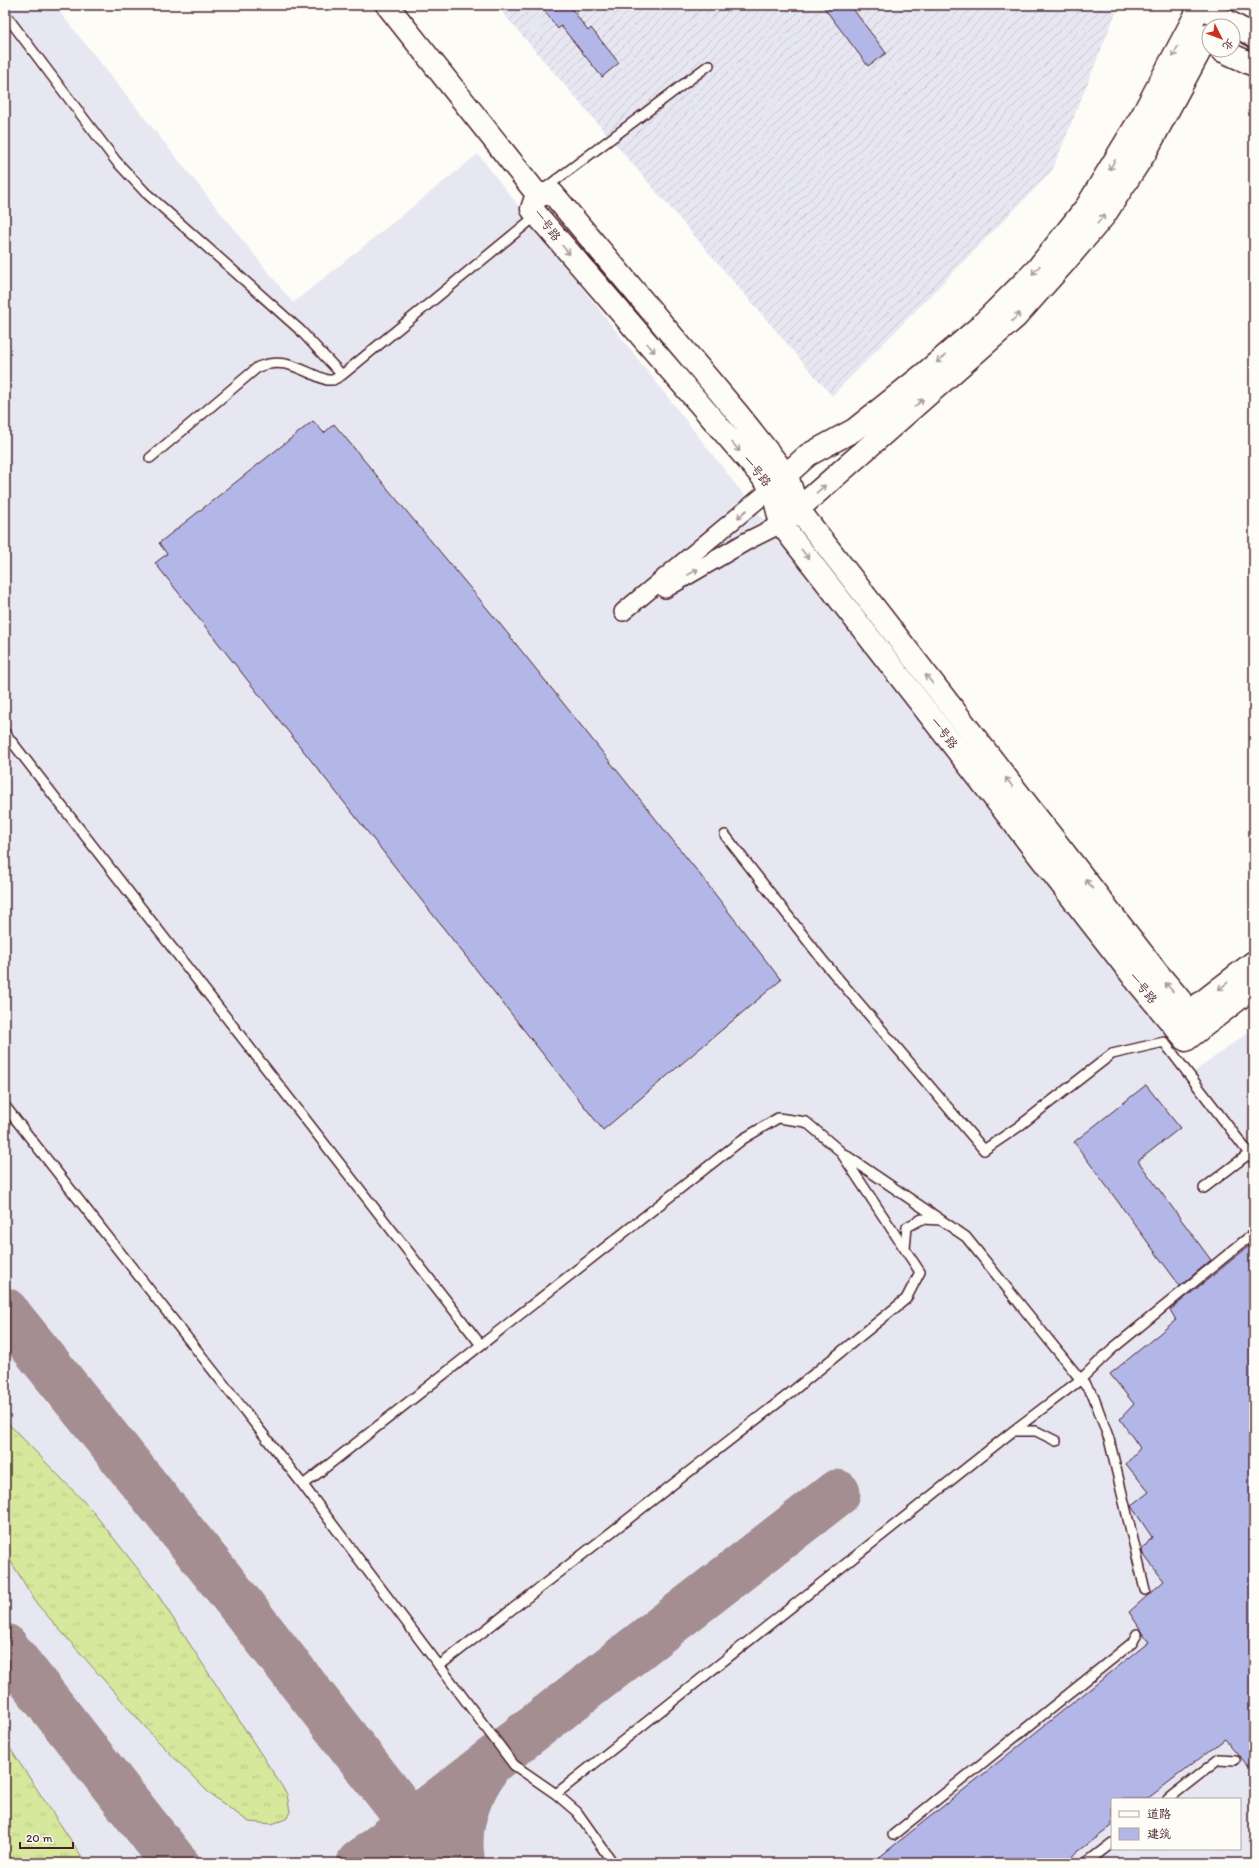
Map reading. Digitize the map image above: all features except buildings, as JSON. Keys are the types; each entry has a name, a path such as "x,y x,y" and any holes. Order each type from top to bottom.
{"main road":[{"name":"一号路","path":"387,5 537,205 779,482 798,509 1151,965 1188,1026"},
{"path":"1200,6 1205,18"},
{"path":"1200,6 1205,18"},
{"path":"1241,35 1254,36"},
{"path":"779,482 808,455 854,430 924,374 978,328 1037,269 1087,206 1143,114 1201,44"},
{"path":"781,524 1016,317 1064,263 1104,216 1145,153 1201,50"},
{"path":"1241,55 1254,65"},
{"name":"一号路","path":"779,482 781,524 1188,1026"},
{"path":"1188,1026 1254,962"},
{"path":"1188,1026 1254,987"}],"street":[{"path":"779,482 623,612 748,541 781,524"}],"lane":[{"path":"5,14 116,161 144,192 300,330 342,375"},
{"path":"150,458 258,367 266,364 283,362 327,380 333,380 342,375 537,205 709,65"},
{"path":"5,733 481,1345"},
{"path":"725,835 824,962 984,1150 1018,1127 1112,1054 1164,1042 1252,1154 1204,1188"},
{"path":"5,1106 303,1485 514,1766 556,1794 576,1812 614,1863"},
{"path":"303,1485 743,1139 778,1118 806,1122 840,1151 966,1237 1093,1395 1110,1439 1145,1590"},
{"path":"439,1666 789,1394 906,1299 920,1272 840,1151"},
{"path":"905,1249 907,1227 922,1219 942,1220"},
{"path":"556,1794 1013,1431 1080,1380 1112,1349 1254,1233"},
{"path":"1013,1431 1036,1431 1056,1441"},
{"path":"893,1835 1132,1643 1137,1634"},
{"path":"1169,1798 1219,1759 1235,1760"},
{"path":"1086,1863 1111,1843"}],"shaded area":[{"path":"5,5 54,5 293,303 478,154 1194,1072 1254,1028 1254,1863 5,1863"},
{"path":"496,5 1119,5 1052,171 832,396"}],"green space":[{"path":"5,1420 90,1508 156,1592 287,1794 290,1812 286,1819 272,1824 249,1822 210,1794 154,1737 37,1604 5,1552"},
{"path":"5,1741 86,1863 5,1863"}],"taxiway":[{"path":"5,1311 226,1586 443,1863"},
{"path":"360,1863 837,1493"},
{"path":"5,1647 175,1863"},
{"path":"462,1863 460,1837 464,1813 473,1790 486,1768"}]}
